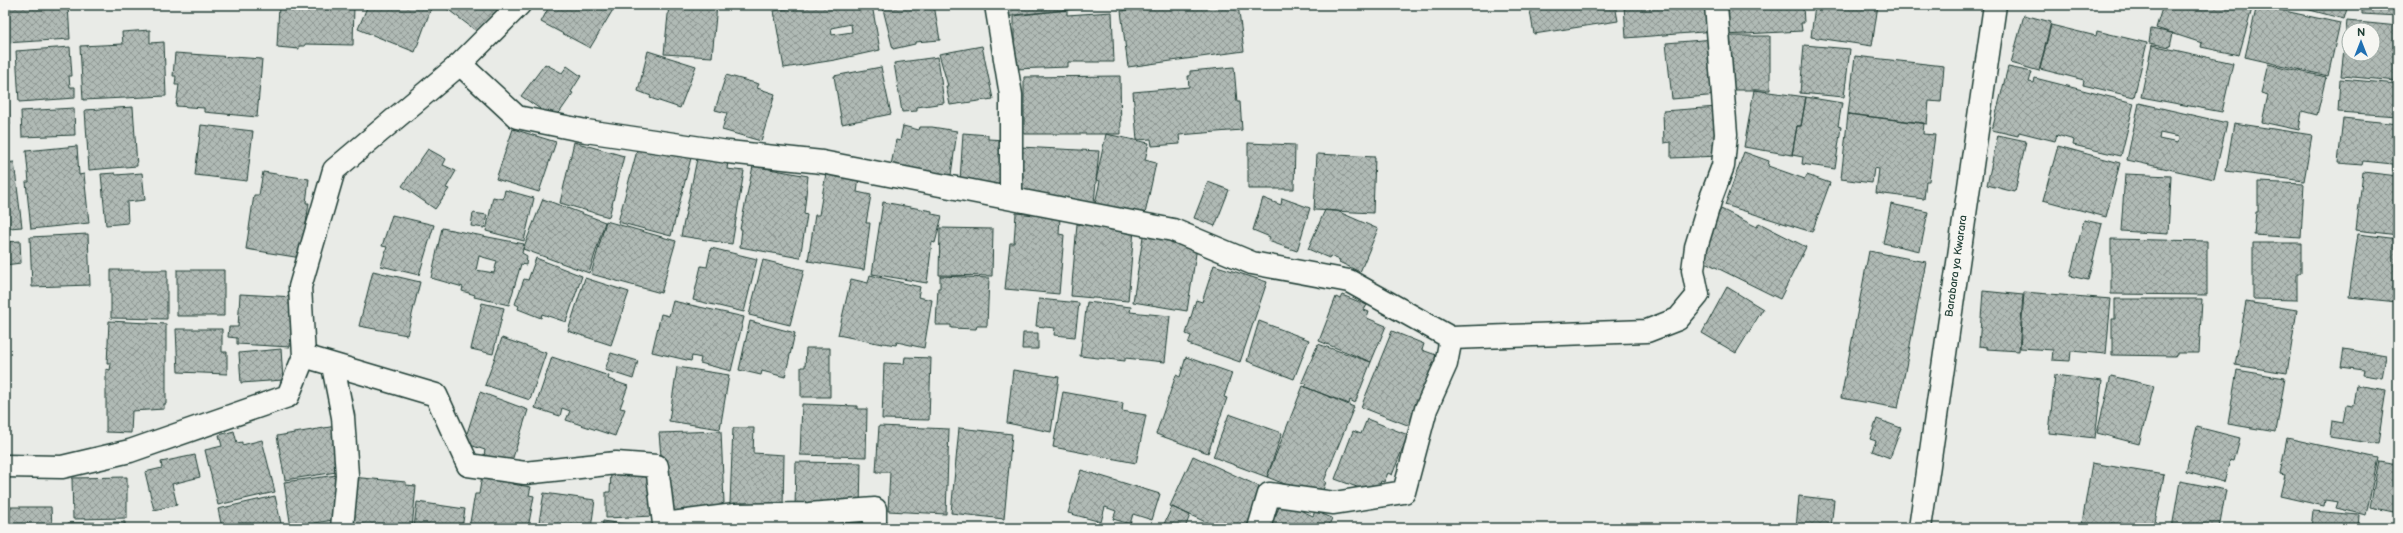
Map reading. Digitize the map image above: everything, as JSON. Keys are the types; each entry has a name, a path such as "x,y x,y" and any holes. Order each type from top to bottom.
{"street":[{"path":"5,466 62,467 130,451 288,396 304,356 300,287 334,170 460,64 519,5"},
{"path":"996,5 1011,95 1011,198"},
{"path":"460,64 517,117 586,131 720,151 822,162 1173,230 1252,263 1349,281 1451,338 1469,336 1647,331 1678,319 1698,295 1693,270 1696,247 1711,198 1723,166 1726,134 1716,5"},
{"name":"Barabara ya Kwarara","path":"1923,527 1995,5"},
{"path":"1259,528 1269,494 1334,503 1404,492 1426,409 1446,364 1451,338"},
{"path":"304,356 436,396 468,465 525,473 616,464 657,466 664,524 735,515 809,514 875,509 876,528"},
{"path":"333,366 343,417 346,475 342,528"}],"building":[{"path":"5,5 68,5 70,39 5,43"},
{"path":"279,5 354,5 353,45 305,44 305,46 299,46 299,49 277,47"},
{"path":"368,5 432,6 415,52 358,29"},
{"path":"448,5 504,5 479,33 446,8"},
{"path":"550,5 608,5 614,8 590,48 541,22"},
{"path":"669,5 717,5 712,57 664,54"},
{"path":"811,5 872,5 880,50 835,60 784,68 774,11","holes":["851,24 852,32 832,35 831,28"]},
{"path":"882,5 934,5 940,40 915,42 915,44 893,49"},
{"path":"1002,5 1101,5 1101,6 1004,17"},
{"path":"1163,5 1238,5 1244,51 1128,67 1121,11"},
{"path":"1529,5 1615,5 1618,21 1534,34"},
{"path":"1624,5 1713,5 1715,31 1626,38"},
{"path":"1720,5 1803,5 1804,23 1801,23 1802,31 1725,35"},
{"path":"1815,5 1878,5 1872,46 1811,37"},
{"path":"2163,5 2253,5 2239,55 2201,47 2202,43 2156,28"},
{"path":"2257,5 2340,23 2328,76 2245,57"},
{"path":"2291,5 2348,5 2344,19"},
{"path":"2362,5 2398,5 2398,16 2362,14"},
{"path":"1067,10 1067,15 1112,12 1114,62 1068,62 1068,67 1014,69 1014,15"},
{"path":"2024,15 2051,22 2039,71 2011,63"},
{"path":"2381,24 2398,26 2398,81 2341,76 2343,62 2381,62"},
{"path":"2051,25 2096,36 2097,31 2147,43 2134,97 2083,85 2084,80 2040,69"},
{"path":"2151,29 2173,33 2170,47 2149,43"},
{"path":"150,30 150,43 164,42 166,96 83,100 80,46 123,44 122,32"},
{"path":"1725,36 1770,36 1770,90 1725,90"},
{"path":"1714,39 1719,95 1672,99 1666,43"},
{"path":"1804,45 1850,49 1844,97 1800,93"},
{"path":"2152,45 2233,63 2222,112 2141,97"},
{"path":"982,46 993,99 950,105 946,86 948,86 939,54"},
{"path":"70,47 72,76 69,76 70,87 75,87 75,98 19,102 16,51"},
{"path":"648,51 696,66 680,108 650,98 651,96 638,91"},
{"path":"175,53 262,59 257,117 204,112 204,108 176,106 179,85 175,85 176,76 173,76"},
{"path":"5,54 7,54 10,125 5,125"},
{"path":"1855,56 1944,66 1941,102 1929,101 1927,124 1848,114"},
{"path":"938,57 944,103 917,107 917,111 902,112 894,63"},
{"path":"545,64 562,73 567,66 581,76 571,92 573,93 555,119 521,96"},
{"path":"2268,64 2326,77 2317,115 2302,111 2299,130 2262,122 2268,95 2261,93"},
{"path":"881,67 891,114 842,124 834,76"},
{"path":"1234,67 1237,102 1240,102 1242,130 1179,135 1180,144 1152,146 1151,139 1137,140 1133,92 1189,87 1188,76 1190,76 1190,71"},
{"path":"2008,67 2032,72 2029,82 2034,83 2035,78 2134,103 2121,156 2073,145 2074,140 2057,135 2055,141 2019,132 2018,136 1992,130"},
{"path":"726,75 759,84 757,88 775,94 761,141 722,130 727,113 715,110"},
{"path":"1120,76 1121,134 1024,134 1024,77"},
{"path":"2340,79 2398,84 2398,116 2338,112"},
{"path":"1754,90 1806,97 1801,126 1797,126 1792,155 1744,147"},
{"path":"1806,97 1842,103 1838,126 1841,127 1835,169 1802,164 1803,157 1792,155 1797,126 1801,126"},
{"path":"2139,103 2227,123 2214,179 2127,160","holes":["2160,133 2179,137 2178,143 2159,139"]},
{"path":"133,107 137,166 89,170 85,110"},
{"path":"1718,107 1720,156 1671,158 1671,142 1664,143 1663,111"},
{"path":"74,108 75,135 22,137 21,111"},
{"path":"1848,114 1924,123 1923,134 1935,135 1929,181 1926,181 1924,199 1876,193 1879,169 1874,168 1872,183 1841,179"},
{"path":"2343,118 2398,124 2398,171 2393,171 2393,164 2363,161 2362,165 2338,163"},
{"path":"2234,123 2312,135 2304,181 2226,171"},
{"path":"201,125 253,131 247,181 195,175"},
{"path":"903,126 919,130 920,127 932,127 957,131 951,175 947,178 891,165 896,140 900,141"},
{"path":"513,129 556,142 539,192 496,179"},
{"path":"963,133 988,135 988,139 1005,140 1002,185 960,181"},
{"path":"1106,134 1149,143 1145,160 1156,163 1145,214 1095,204 1100,181 1096,180"},
{"path":"1998,135 2026,141 2015,192 1987,185"},
{"path":"574,142 624,156 609,217 560,203"},
{"path":"639,143 691,158 671,236 618,222"},
{"path":"1248,143 1295,145 1294,189 1248,189"},
{"path":"77,146 79,175 84,174 89,223 31,229 26,182 29,182 26,151"},
{"path":"2058,146 2120,163 2106,217 2043,200"},
{"path":"1020,147 1099,151 1094,203 1022,195 1023,178 1017,179"},
{"path":"428,149 446,159 443,165 456,171 446,188 449,189 435,209 402,186"},
{"path":"1744,152 1769,161 1768,166 1805,179 1807,175 1830,183 1812,232 1725,205"},
{"path":"698,154 729,155 727,169 744,171 732,244 681,236"},
{"path":"1317,154 1375,157 1373,213 1314,210"},
{"path":"14,162 22,227 9,228 9,231 5,231 5,163"},
{"path":"753,166 808,176 804,214 807,215 800,258 740,247 742,229 740,229"},
{"path":"263,172 309,179 306,203 309,203 301,258 246,249 254,195 259,195"},
{"path":"2363,172 2398,176 2398,235 2356,230"},
{"path":"115,173 116,175 142,173 145,200 127,202 128,223 106,225 101,174"},
{"path":"826,173 859,179 857,192 871,195 866,223 870,223 864,270 808,261 815,215 819,215"},
{"path":"2125,174 2171,176 2168,234 2121,231"},
{"path":"1208,182 1229,190 1215,226 1194,218"},
{"path":"2258,182 2304,184 2301,238 2254,235 2256,212 2258,212"},
{"path":"505,190 534,198 524,241 486,231 493,197 503,199"},
{"path":"1263,198 1281,205 1282,198 1310,208 1297,251 1268,241 1270,237 1253,230"},
{"path":"543,199 605,222 589,273 523,249"},
{"path":"883,202 932,211 932,214 942,216 935,243 932,242 927,283 872,274"},
{"path":"1891,204 1928,212 1920,251 1883,243"},
{"path":"1721,209 1757,227 1759,223 1806,247 1780,299 1697,258"},
{"path":"1325,210 1337,211 1378,229 1360,272 1339,262 1340,260 1330,256 1329,258 1308,249"},
{"path":"473,213 487,215 484,228 471,226"},
{"path":"1016,213 1060,217 1059,234 1064,235 1059,294 1005,289 1010,243 1014,243"},
{"path":"392,215 434,225 419,275 381,266 387,247 382,246"},
{"path":"2084,220 2102,224 2088,280 2070,276"},
{"path":"606,221 676,241 661,293 591,274"},
{"path":"1077,224 1134,229 1128,301 1071,296"},
{"path":"442,228 524,244 522,253 527,256 526,265 521,264 509,305 474,297 475,295 462,291 463,287 431,278","holes":["479,256 497,261 494,273 476,270"]},
{"path":"940,228 993,229 992,276 939,275"},
{"path":"1144,230 1197,247 1187,311 1133,302"},
{"path":"88,234 90,285 32,287 30,237"},
{"path":"2358,234 2398,239 2397,302 2349,297"},
{"path":"2111,239 2207,241 2207,295 2111,294"},
{"path":"20,241 21,263 5,265 5,242"},
{"path":"2253,243 2301,243 2301,273 2297,273 2297,300 2253,299"},
{"path":"711,248 757,259 744,312 693,300 701,266 707,267"},
{"path":"1869,251 1926,262 1898,408 1841,398"},
{"path":"536,258 582,276 566,322 542,314 541,318 518,309 519,306 515,304 524,279 528,280"},
{"path":"763,260 804,270 790,325 749,315"},
{"path":"1214,265 1267,282 1240,362 1188,344 1191,336 1186,334 1196,300 1202,302"},
{"path":"111,270 167,270 167,319 111,318"},
{"path":"177,270 224,270 224,316 177,316"},
{"path":"373,271 420,282 407,335 359,326"},
{"path":"870,275 920,287 918,297 932,300 924,348 897,342 896,345 882,344 838,335 851,279 868,283"},
{"path":"940,276 989,278 987,326 977,326 976,329 951,328 951,325 936,325"},
{"path":"585,278 629,292 611,345 568,331"},
{"path":"1727,287 1763,309 1736,353 1702,333"},
{"path":"1983,291 2023,295 2019,351 1987,349 1987,347 1979,346"},
{"path":"2024,292 2111,299 2106,354 2071,351 2070,361 2052,360 2053,350 2020,348"},
{"path":"240,294 294,297 290,347 237,344 237,338 228,337 229,327 238,327"},
{"path":"1342,295 1367,305 1364,310 1369,312 1367,318 1386,326 1371,362 1319,341 1336,297 1340,299"},
{"path":"1039,299 1079,303 1075,337 1054,335 1055,328 1036,326"},
{"path":"2115,299 2202,299 2199,353 2178,353 2178,355 2174,356 2112,355 2112,319 2115,319"},
{"path":"673,301 744,317 731,371 700,363 701,358 692,356 691,361 652,352 661,314 669,316"},
{"path":"1087,302 1131,307 1130,312 1170,316 1165,362 1125,358 1125,361 1080,356"},
{"path":"2246,302 2297,310 2287,373 2235,365"},
{"path":"482,303 504,308 493,354 471,349"},
{"path":"109,321 166,324 166,404 164,404 164,409 132,411 131,433 106,432 106,369 110,370 111,364 107,364"},
{"path":"750,321 795,333 785,377 762,371 761,375 739,370"},
{"path":"1259,321 1309,340 1294,379 1247,361"},
{"path":"176,329 222,329 222,352 227,352 227,374 178,372"},
{"path":"1392,331 1424,344 1422,350 1439,356 1410,426 1361,407"},
{"path":"1023,333 1038,333 1038,349 1022,349"},
{"path":"502,338 546,353 530,400 485,385"},
{"path":"1318,344 1371,362 1355,403 1350,400 1349,404 1305,387 1307,384 1302,382"},
{"path":"806,348 830,348 830,397 801,397 801,367 805,367"},
{"path":"281,349 283,380 241,383 239,353"},
{"path":"2344,349 2386,356 2382,378 2363,375 2364,370 2341,367"},
{"path":"611,353 638,361 633,379 605,370"},
{"path":"552,357 609,376 608,379 628,386 620,408 625,409 615,436 566,420 570,411 562,408 560,416 535,408"},
{"path":"905,357 931,358 929,420 882,419 884,363 904,364"},
{"path":"1186,357 1232,373 1224,397 1227,398 1208,453 1156,434 1176,375 1180,377"},
{"path":"677,367 729,375 720,429 669,421"},
{"path":"1013,370 1059,377 1051,432 1007,423"},
{"path":"2237,370 2285,378 2276,432 2228,424"},
{"path":"2055,375 2102,381 2095,438 2049,433"},
{"path":"2111,376 2154,386 2139,444 2097,433"},
{"path":"2356,385 2386,390 2378,444 2330,437 2332,421 2343,423 2346,405 2353,406"},
{"path":"1303,386 1354,407 1324,481 1326,482 1320,498 1267,477"},
{"path":"480,392 528,410 511,464 484,455 485,450 464,443"},
{"path":"1063,392 1123,403 1122,411 1146,415 1136,463 1053,447"},
{"path":"802,404 857,406 857,409 867,409 866,457 800,455"},
{"path":"1229,414 1282,433 1267,477 1213,457"},
{"path":"1367,419 1408,435 1392,475 1388,473 1384,482 1381,481 1376,494 1335,479 1353,431 1361,434"},
{"path":"1877,419 1901,428 1890,458 1872,451 1876,441 1870,439"},
{"path":"336,426 343,471 285,480 277,436"},
{"path":"879,426 949,429 946,514 888,511 890,472 876,472"},
{"path":"2197,427 2240,438 2234,461 2230,460 2224,482 2186,472"},
{"path":"733,428 754,428 753,453 784,455 783,506 730,504"},
{"path":"959,428 1012,434 1004,519 951,513"},
{"path":"234,431 237,443 242,442 242,445 262,440 275,492 218,505 205,450 222,446 219,435"},
{"path":"721,431 724,503 721,504 721,511 666,515 659,433"},
{"path":"2287,438 2378,458 2366,515 2336,508 2338,502 2325,500 2324,506 2280,496 2285,475 2280,474"},
{"path":"195,455 200,477 172,484 177,505 154,510 145,472 162,468 161,462"},
{"path":"1193,456 1267,490 1247,528 1219,528 1170,506"},
{"path":"2379,461 2398,464 2398,513 2370,507"},
{"path":"796,462 861,463 860,509 795,508"},
{"path":"2092,463 2164,475 2154,528 2135,528 2111,523 2111,528 2082,523"},
{"path":"1081,470 1160,494 1152,520 1133,514 1130,524 1113,519 1116,511 1105,507 1101,522 1068,513"},
{"path":"654,471 655,516 606,518 606,492 610,492 611,472"},
{"path":"337,475 339,519 315,523 315,527 291,528 284,482"},
{"path":"482,475 513,480 512,484 531,487 529,495 534,496 528,528 469,528 475,494 479,494"},
{"path":"127,477 127,518 73,519 72,478"},
{"path":"351,477 406,482 406,485 416,486 412,528 347,527"},
{"path":"2180,481 2226,490 2219,528 2172,528"},
{"path":"544,493 595,500 591,528 538,528"},
{"path":"275,496 282,528 222,528 218,509"},
{"path":"1799,496 1834,500 1831,528 1796,528"},
{"path":"1283,497 1302,505 1300,510 1313,516 1315,511 1332,518 1328,528 1262,528 1268,514 1275,517"},
{"path":"417,502 465,509 462,528 414,528"},
{"path":"5,507 51,507 52,528 5,528"},
{"path":"1172,507 1190,515 1185,528 1163,526"},
{"path":"2313,511 2359,515 2358,528 2311,528"},
{"path":"873,519 873,528 821,528 821,520"},
{"path":"603,521 637,526 636,528 602,528"},
{"path":"125,522 125,528 68,528 68,523"},
{"path":"953,524 976,528 952,528"},
{"path":"885,526 935,526 935,528 885,528"}]}
